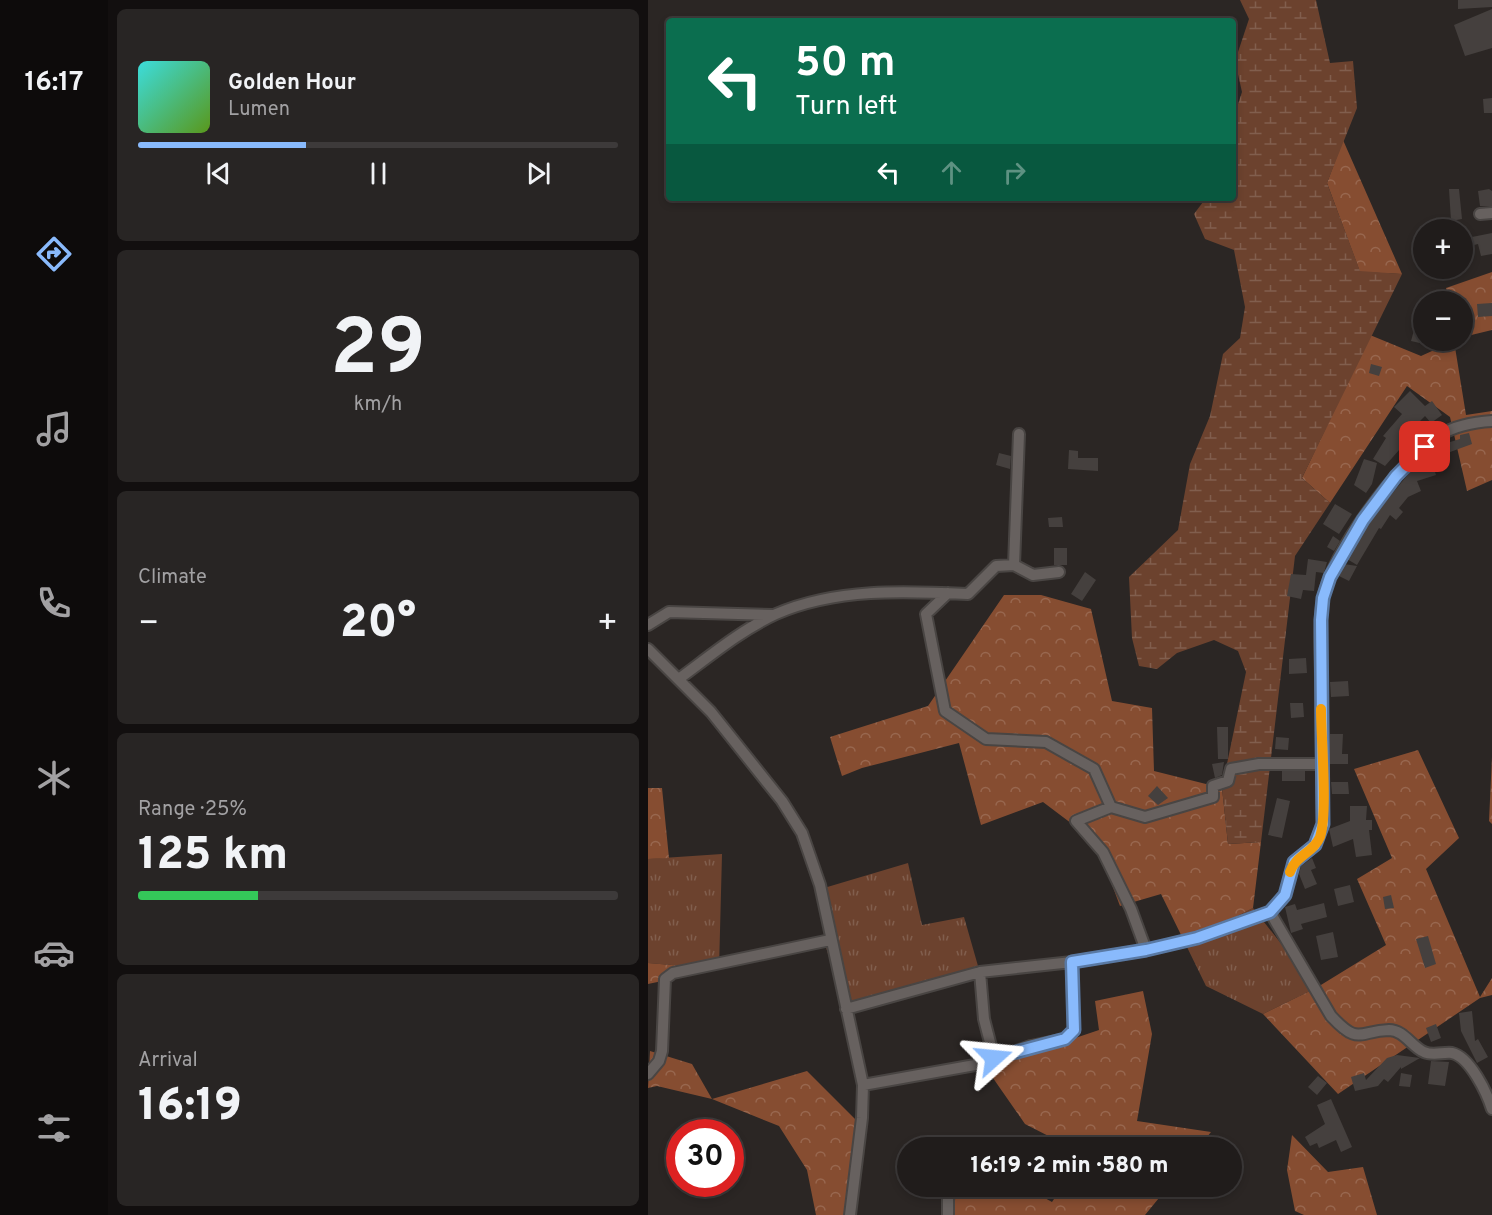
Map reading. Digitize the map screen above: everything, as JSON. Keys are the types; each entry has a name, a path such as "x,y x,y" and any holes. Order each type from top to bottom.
{"street":[{"path":"1480,214 1492,213"},
{"path":"846,1009 980,972 1072,962 1146,950 1197,938 1270,912 1285,895 1294,862 1315,845 1320,837 1323,824 1321,620 1330,577 1363,520 1396,476 1425,447 1442,434 1461,426 1492,421"},
{"path":"1014,564 1019,434"},
{"path":"680,678 731,640 774,615 796,606 843,594 968,594 996,566 1014,564 1033,575 1059,572"},
{"path":"948,593 926,614 945,711 986,740 1046,742 1094,769 1111,807"},
{"path":"648,624 669,612 774,615"},
{"path":"648,649 680,678 711,712 782,801 802,833 820,885 863,1085 862,1118 850,1215"},
{"path":"1146,950 1131,909 1103,852 1076,821 1111,807 1145,817 1214,797 1213,786 1228,781 1231,769 1259,764 1322,764"},
{"path":"1270,912 1331,1016 1339,1024 1356,1035 1363,1036 1390,1030 1401,1034 1425,1053 1454,1053 1462,1058 1478,1078 1492,1109"},
{"path":"648,1074 659,1061 662,1051 665,979 673,973 831,940"},
{"path":"863,1085 964,1068 1065,1039 1074,1030 1072,962"},
{"path":"980,972 984,1019 994,1058"},
{"path":"948,1197 948,1215"}],"green space":[{"path":"1240,0 1316,0 1330,63 1353,61 1357,108 1327,183 1360,271 1402,274 1302,478 1330,503 1295,556 1261,842 1228,844 1222,788 1246,672 1238,651 1214,640 1177,653 1157,669 1139,666 1132,638 1129,577 1178,530 1190,464 1210,416 1223,354 1240,338 1245,307 1234,250 1205,239 1194,214 1204,201 1236,201 1236,110 1242,92 1236,58 1249,19"},
{"path":"1343,140 1402,274 1360,272 1327,183"},
{"path":"1492,272 1492,330 1473,335 1473,291 1446,291 1446,288"},
{"path":"1370,335 1421,356 1432,351 1456,351 1466,415 1492,411 1492,480 1467,491 1450,417 1407,386 1330,503 1302,478"},
{"path":"1004,595 1041,595 1091,609 1112,701 1152,708 1154,771 1222,788 1228,844 1261,842 1253,908 1185,943 1161,894 1120,906 1096,842 1043,802 981,825 959,743 862,768 842,776 830,737 928,706"},
{"path":"1418,750 1459,838 1426,869 1480,997 1492,978 1492,995 1480,998 1338,1094 1263,1014 1316,988 1386,945 1357,879 1392,858 1354,769"},
{"path":"1492,757 1492,824 1489,821"},
{"path":"648,788 662,788 669,858 648,859"},
{"path":"722,854 719,969 648,963 648,859"},
{"path":"908,863 922,925 964,917 980,973 845,1010 825,944 824,888"},
{"path":"1253,908 1316,988 1263,1014 1206,986 1185,943"},
{"path":"648,963 719,969 648,984"},
{"path":"1143,991 1152,1034 1137,1121 1211,1132 1207,1137 1050,1137 1025,1124 986,1068 1099,1030 1095,1001"},
{"path":"650,1051 692,1064 712,1099 657,1086 648,1088"},
{"path":"807,1071 861,1125 850,1215 816,1215 807,1170 779,1126 712,1099"},
{"path":"1292,1135 1328,1172 1363,1167 1377,1215 1304,1215 1295,1211 1287,1170"},
{"path":"955,1197 1043,1197 1052,1202 1055,1197 1160,1197 1145,1215 954,1215"}],"building":[{"path":"1458,0 1492,0 1492,7 1458,9"},
{"path":"1492,9 1492,48 1465,56 1454,25"},
{"path":"1492,98 1492,113 1484,113 1483,99"},
{"path":"1449,189 1459,189 1462,219 1451,219"},
{"path":"1489,189 1492,191 1492,206 1480,206 1478,191"},
{"path":"1492,233 1492,254 1481,256 1478,244 1474,245 1473,237"},
{"path":"1492,303 1492,316 1478,317 1477,304"},
{"path":"1371,364 1382,367 1379,376 1369,373"},
{"path":"1410,391 1425,406 1432,401 1442,415 1431,423 1425,416 1412,429 1418,434 1409,443 1407,441 1385,466 1373,459 1386,438 1383,436 1402,414 1394,407"},
{"path":"1469,433 1472,444 1431,459 1436,475 1417,481 1421,491 1408,497 1399,508 1403,512 1396,520 1390,515 1381,529 1379,528 1357,565 1347,559 1375,514 1411,471 1430,453 1440,449 1440,445 1460,439 1460,435"},
{"path":"1069,450 1078,451 1078,458 1098,458 1098,471 1068,469"},
{"path":"999,453 1011,456 1010,469 996,465"},
{"path":"1364,459 1377,463 1372,484 1366,493 1354,485"},
{"path":"1335,504 1352,514 1339,534 1323,524"},
{"path":"1062,517 1063,527 1049,527 1048,518"},
{"path":"1333,536 1340,541 1334,551 1327,547"},
{"path":"1054,548 1067,548 1067,565 1054,565"},
{"path":"1308,559 1327,562 1324,573 1316,572 1314,591 1303,590 1301,599 1287,596 1291,574 1306,575"},
{"path":"1344,564 1357,566 1349,581 1339,576"},
{"path":"1085,572 1096,580 1082,601 1071,594"},
{"path":"1306,658 1307,673 1289,674 1289,659"},
{"path":"1348,681 1349,696 1331,697 1330,682"},
{"path":"1290,703 1303,703 1304,717 1291,718"},
{"path":"1217,727 1228,727 1228,759 1218,759"},
{"path":"1330,734 1343,734 1342,754 1348,754 1348,764 1329,764"},
{"path":"1276,737 1289,738 1288,750 1275,749"},
{"path":"1224,762 1222,775 1215,778 1212,764"},
{"path":"1282,771 1305,771 1305,781 1282,781"},
{"path":"1331,782 1348,782 1349,794 1332,794"},
{"path":"1157,786 1168,798 1158,805 1148,796"},
{"path":"1277,798 1290,801 1282,838 1268,835"},
{"path":"1350,806 1367,806 1366,820 1372,820 1372,830 1369,830 1372,855 1356,857 1353,839 1333,847 1329,829 1350,821"},
{"path":"1312,858 1316,868 1311,870 1317,884 1305,889 1299,874 1301,866"},
{"path":"1350,885 1354,902 1338,906 1334,889"},
{"path":"1391,895 1394,908 1385,909 1383,897"},
{"path":"1324,903 1327,917 1301,924 1303,929 1291,933 1285,907 1295,904 1297,910"},
{"path":"1333,932 1338,957 1321,960 1316,936"},
{"path":"1428,936 1436,964 1425,968 1416,939"},
{"path":"1472,1011 1475,1041 1478,1039 1488,1057 1477,1063 1461,1031 1459,1013"},
{"path":"1436,1024 1441,1038 1431,1042 1426,1028"},
{"path":"1397,1055 1420,1058 1401,1069 1401,1067 1388,1082 1384,1079 1378,1086 1355,1091 1351,1077 1364,1073 1366,1080 1387,1058"},
{"path":"1431,1061 1449,1062 1445,1086 1428,1084"},
{"path":"1401,1073 1412,1075 1410,1087 1399,1086"},
{"path":"1318,1076 1327,1083 1317,1095 1308,1087"},
{"path":"1331,1099 1352,1147 1341,1152 1336,1140 1319,1148 1317,1143 1310,1146 1305,1137 1325,1124 1317,1105"}],"slow traffic":[{"path":"1290,872 1294,862 1315,845 1320,837 1323,824 1321,709"}],"route":[{"path":"994,1058 1031,1046 1065,1039 1072,1034 1074,1030 1072,962 1146,950 1197,938 1270,912 1285,895 1294,862 1315,845 1320,837 1323,824 1321,620 1323,598 1330,577 1363,520 1396,476 1425,447"}]}
